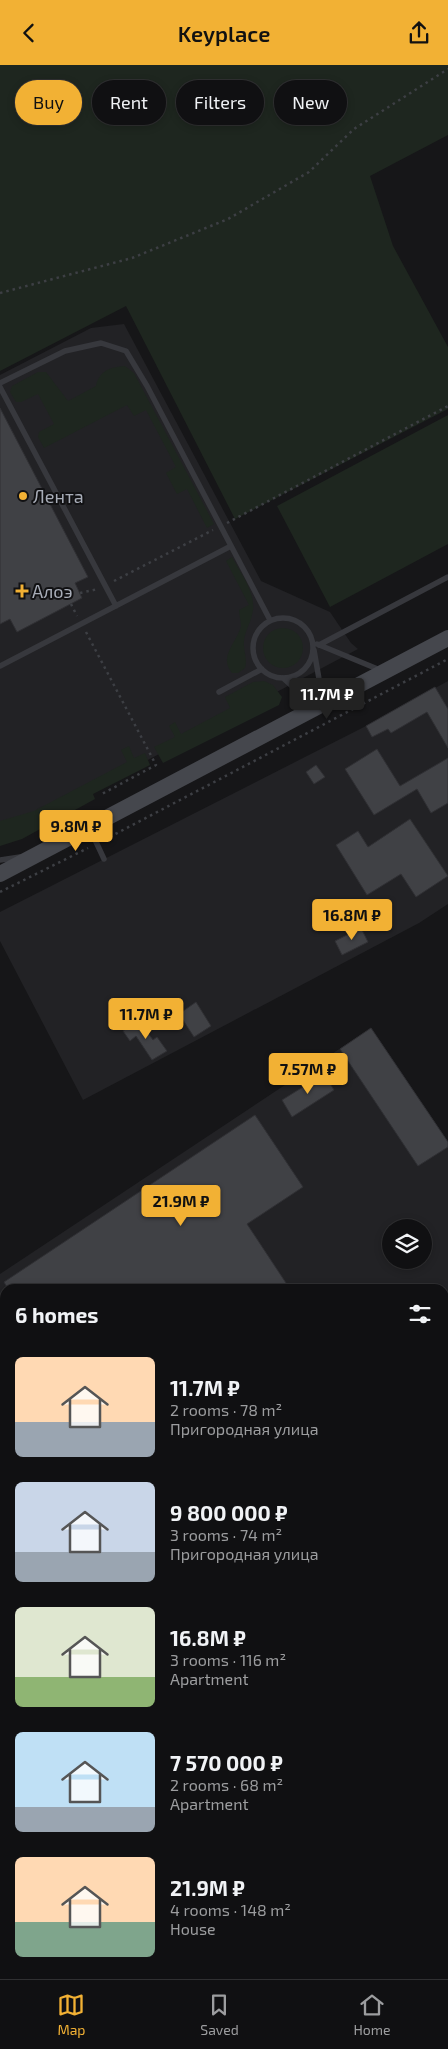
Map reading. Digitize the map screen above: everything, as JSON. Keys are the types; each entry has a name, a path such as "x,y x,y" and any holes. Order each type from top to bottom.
{"street":[{"path":"0,874 448,638"}],"lane":[{"path":"0,383 65,351 101,343 126,351 147,386 270,620"},
{"path":"0,387 116,606"},
{"path":"0,666 231,546"},
{"path":"283,678 298,674 310,661 316,644 448,577"},
{"path":"288,618 304,626 316,644 319,706 283,678 267,674 256,663 252,647 257,631 270,620 288,618"},
{"path":"316,644 385,671"},
{"path":"219,692 262,669"},
{"path":"90,827 104,859"},
{"path":"0,860 39,854"}],"path":[{"path":"0,293 132,258 228,219 309,172 354,129 448,69"},
{"path":"80,593 96,590 106,585 448,406"},
{"path":"71,604 156,765 100,795"},
{"path":"0,893 177,803 448,659"}],"shaded area":[{"path":"0,65 448,65 448,135 370,176 393,246 448,347 448,409 235,519 126,306 0,371"},
{"path":"124,324 261,581 330,612 351,643 358,649 0,838 0,375 91,328"},
{"path":"125,366 134,373 214,524 207,528 187,489 177,494 166,473 176,467 146,410 134,416 127,405 44,448 38,437 39,432 54,424 38,394 21,402 16,402 10,392 12,386 38,372 46,372 68,401 96,386 97,381 106,371 115,367"},
{"path":"448,415 448,544 330,607 277,506"},
{"path":"232,557 248,585 253,600 251,618 244,641 246,665 238,673 232,673 227,661 230,649 241,626 239,610 249,605 226,561"},
{"path":"279,628 287,628 294,631 300,637 303,648 300,659 294,665 287,668 279,668 272,665 266,659 263,652 263,644 266,637 272,631"},
{"path":"264,681 273,685 282,697 279,705 163,763 154,747 175,737 169,726 175,722 181,734 230,708 225,697 253,682"},
{"path":"448,681 448,904 419,923 83,1100 0,941 0,912 366,726"},
{"path":"129,746 134,758 145,753 150,765 93,794 95,799 22,839 0,846 0,821 34,811 127,762 121,750"},
{"path":"371,1028 448,1142 448,1284 0,1284 0,1274"}],"building":[{"name":"Лента","path":"0,408 88,577 75,583 82,598 17,632 10,619 0,624"},
{"path":"435,687 448,709 448,748 427,712 391,733 388,729 372,737 366,726"},
{"path":"377,749 400,786 448,758 448,803 431,813 417,789 374,815 345,769"},
{"path":"316,765 325,777 314,784 306,772"},
{"path":"410,819 448,876 416,897 401,874 367,895 336,845 358,831 368,847"},
{"path":"361,928 368,942 342,955 335,941"},
{"path":"196,1002 211,1026 194,1037 179,1014"},
{"path":"134,1023 136,1026 141,1023 153,1040 157,1037 167,1051 152,1060 136,1036 130,1041 123,1031"},
{"path":"371,1028 448,1142 448,1147 418,1166 340,1049"},
{"path":"324,1074 334,1090 292,1117 282,1100"},
{"path":"255,1115 303,1187 247,1224 287,1284 5,1284 4,1282"}],"place":[{"name":"Лента","path":"23,496"},
{"name":"Алоэ","path":"22,591"}]}
